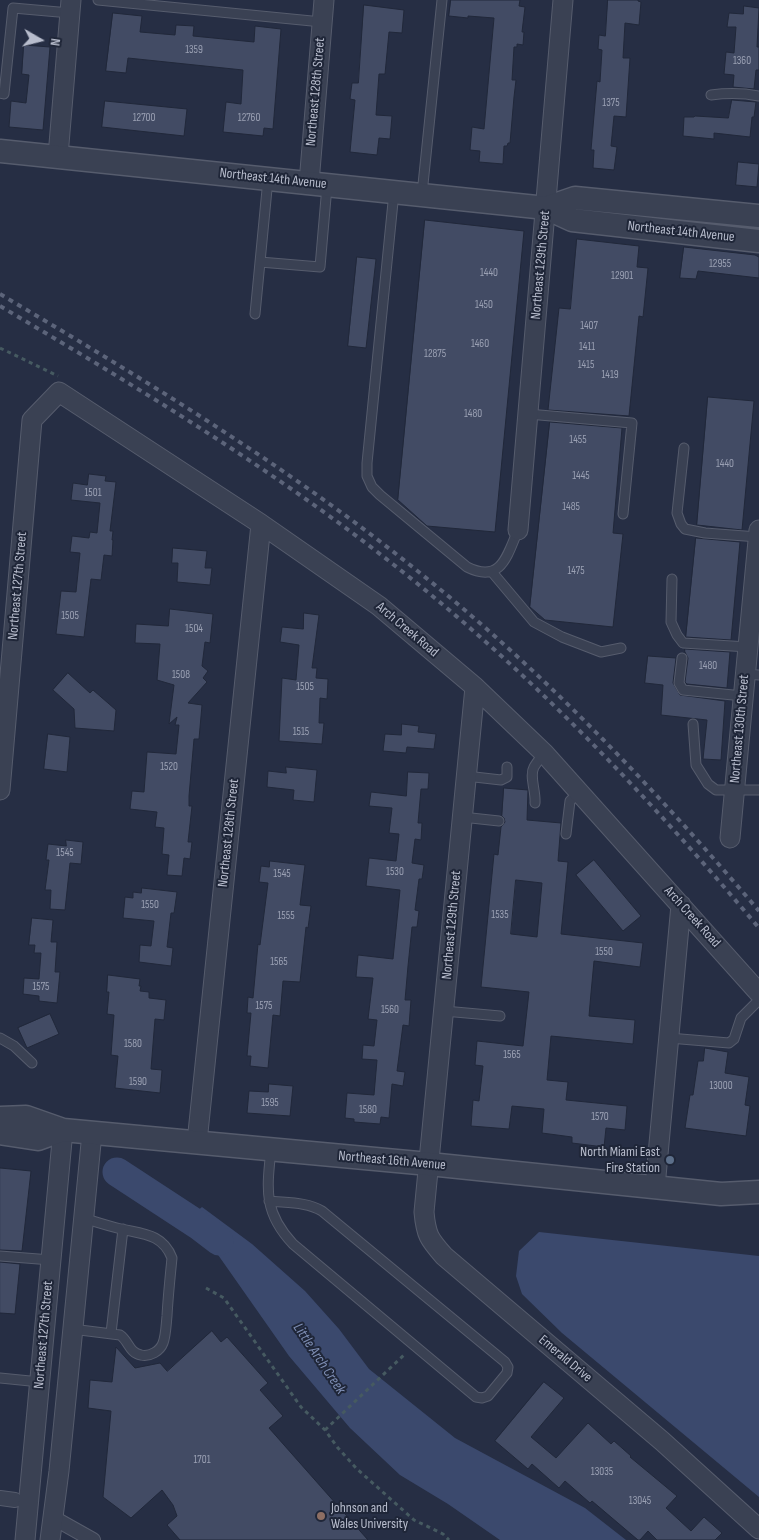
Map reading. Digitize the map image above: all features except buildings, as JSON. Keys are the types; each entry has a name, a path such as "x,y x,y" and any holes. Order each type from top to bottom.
{"street":[{"name":"Northeast 128th Street","path":"318,184 324,0"},
{"name":"Northeast 129th Street","path":"518,530 563,0"},
{"path":"58,156 70,6"},
{"name":"Northeast 14th Avenue","path":"0,151 546,208 572,220 759,241"},
{"name":"Northeast 14th Avenue","path":"546,208 575,198 759,216"},
{"name":"Arch Creek Road","path":"59,392 262,524 379,606 475,687 544,753 759,993"},
{"name":"Northeast 127th Street","path":"1,778 32,420 59,392"},
{"name":"Northeast 128th Street","path":"197,1142 262,524"},
{"name":"Northeast 130th Street","path":"730,838 743,696 752,675 752,641 759,530"},
{"name":"Northeast 129th Street","path":"429,1164 475,687"},
{"path":"655,1187 681,905"},
{"name":"Northeast 16th Avenue","path":"0,1118 26,1117 63,1130 92,1133 429,1164 721,1194 759,1192"},
{"name":"Northeast 127th Street","path":"25,1540 15,1500 40,1382 63,1130"},
{"name":"Northeast 16th Avenue","path":"0,1133 38,1139 63,1130"},
{"name":"Northeast 127th Street","path":"50,1540 59,1471 92,1133"},
{"name":"Emerald Drive","path":"429,1164 424,1212 430,1241 444,1256 662,1441 759,1529"},
{"name":"Northeast 16th Avenue","path":"721,1194 759,1206"},
{"path":"45,1326 72,1329"},
{"path":"15,1500 52,1517 93,1540"}],"lane":[{"path":"98,0 322,22"},
{"path":"422,195 442,0"},
{"path":"0,93 4,94 13,4 70,6"},
{"path":"711,95 726,93 759,96"},
{"path":"255,314 268,179"},
{"path":"260,262 320,267 318,184"},
{"path":"394,192 367,476 372,487 380,495 467,567 479,572 492,572 505,561 518,530"},
{"path":"528,414 632,423 623,514"},
{"path":"684,448 676,513 685,529 705,533 758,537"},
{"path":"492,572 534,622 562,637 601,652 621,648"},
{"path":"672,579 671,622 683,643 752,641"},
{"path":"682,658 679,684 683,690 743,696"},
{"path":"693,724 696,766 708,784 716,790 759,790"},
{"path":"535,803 536,792 532,779 533,768 544,753"},
{"path":"466,776 501,780 506,777 507,767"},
{"path":"566,834 570,801 579,792"},
{"path":"462,817 499,821"},
{"path":"669,1038 729,1043 734,1039 741,1018 759,1000"},
{"path":"444,1011 500,1016"},
{"path":"0,1038 14,1046 32,1063"},
{"path":"269,1201 306,1204 322,1211 505,1362 508,1367 507,1373 488,1396 476,1397 293,1244 282,1232 269,1201 267,1190 270,1149"},
{"path":"72,1329 120,1335 124,1338 128,1347 141,1355 148,1355 160,1349 165,1336 172,1258 168,1248 148,1235 83,1218"},
{"path":"111,1333 123,1229"},
{"path":"0,1256 51,1260"},
{"path":"0,1378 40,1382"}],"path":[{"path":"0,348 62,378 59,392"},
{"path":"206,1288 224,1298 301,1407 358,1469 414,1520 443,1534 450,1540"},
{"path":"324,1430 414,1345"}],"water":[{"path":"202,1207 252,1244 305,1291 339,1329 369,1369 455,1438 585,1508 626,1540 500,1540 448,1504 400,1475 350,1428 289,1356 216,1252 185,1221"},
{"path":"539,1232 759,1256 759,1497 562,1333 522,1294 516,1276 519,1251"}],"waterway":[{"name":"Little Arch Creek","path":"117,1172 219,1241"}],"railway":[{"path":"0,294 162,392 268,461 320,497 420,573 511,651 598,734 680,821 759,911"},
{"path":"0,306 101,366 250,461 299,494 394,565 492,648 586,737 674,830 759,928"}],"place":[{"name":"North Miami East Fire Station","path":"670,1160"},
{"name":"Johnson and Wales University","path":"321,1516"}]}
